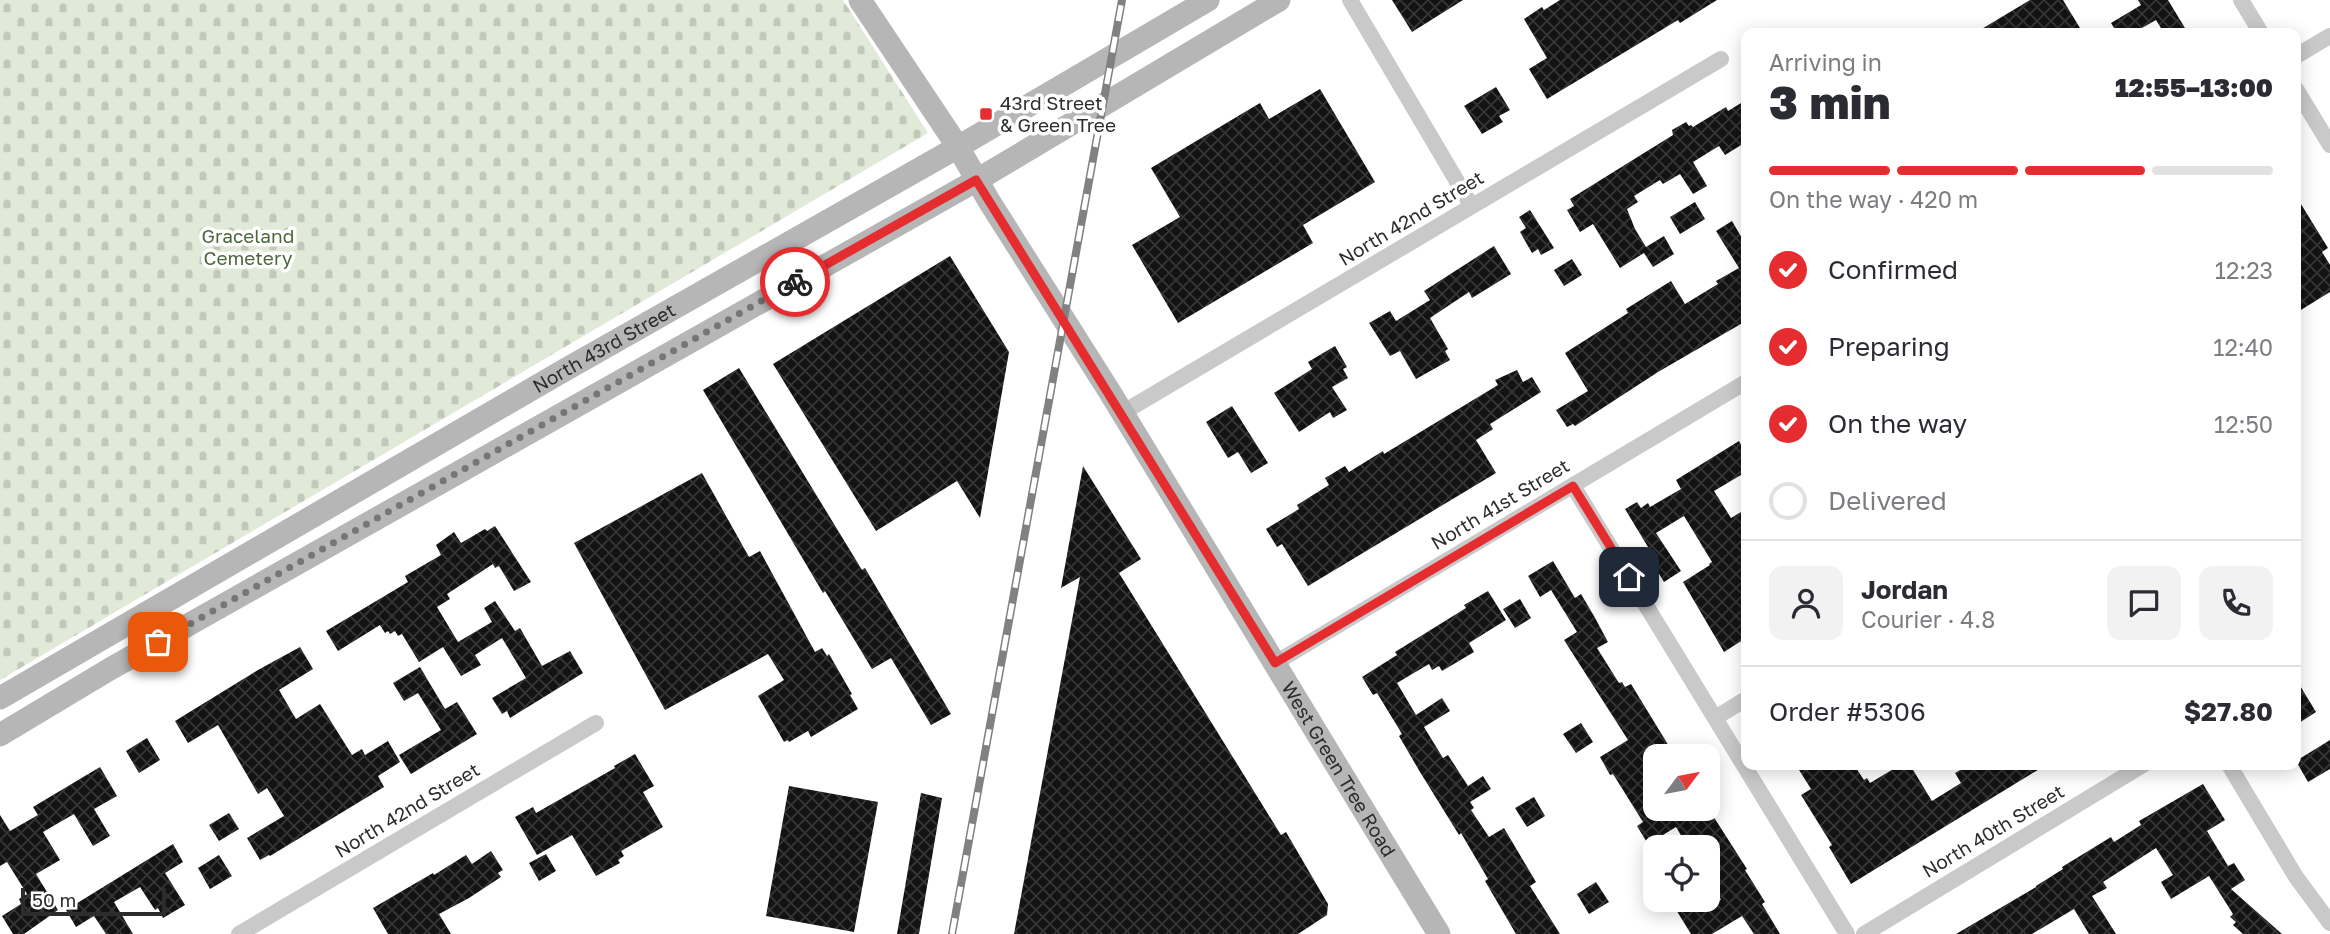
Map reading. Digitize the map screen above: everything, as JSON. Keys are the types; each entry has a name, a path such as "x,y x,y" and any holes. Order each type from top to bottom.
{"main road":[{"name":"West Green Tree Road","path":"860,0 958,147 1439,934"},
{"name":"North 43rd Street","path":"0,698 563,370 958,147 1208,0"},
{"name":"North 43rd Street","path":"0,735 122,662 976,180 1279,0"}],"street":[{"path":"1350,0 1471,205"},
{"path":"2241,0 2259,28"},
{"path":"2301,53 2330,36"},
{"name":"North 42nd Street","path":"1122,413 1721,59"},
{"path":"2301,97 2330,145"},
{"name":"North 41st Street","path":"1275,663 1741,385"},
{"path":"1573,486 1741,761"},
{"path":"1715,718 1741,702"},
{"name":"North 42nd Street","path":"239,934 597,723"},
{"path":"1747,770 1847,934"},
{"name":"North 40th Street","path":"1864,934 2135,770"},
{"path":"2232,770 2296,877 2330,923"}],"green space":[{"name":"Graceland Cemetery","path":"0,0 843,0 928,133 0,680"}],"building":[{"path":"1392,0 1463,0 1412,32"},
{"path":"1560,0 1717,0 1680,23 1678,20 1547,99 1529,69 1547,58 1524,19 1542,7 1544,10"},
{"path":"2030,0 2063,0 2080,28 1983,28"},
{"path":"2138,0 2168,0 2185,28 2161,28 2156,20 2142,28 2114,28 2111,23 2141,5"},
{"path":"1496,87 1510,110 1499,116 1503,122 1482,134 1464,106"},
{"path":"1320,89 1375,182 1303,225 1313,243 1178,323 1132,245 1180,217 1151,168 1260,103 1269,119"},
{"path":"1741,103 1741,145 1725,155 1719,146 1693,162 1707,186 1693,194 1680,174 1663,184 1660,180 1634,196 1638,202 1627,209 1646,247 1664,236 1674,254 1653,267 1644,253 1620,268 1593,224 1580,232 1567,210 1574,206 1570,199 1673,135 1672,130 1686,122 1693,127 1726,107 1728,111"},
{"path":"1695,202 1705,219 1680,234 1670,217"},
{"path":"2301,204 2328,248 2322,252 2330,265 2330,292 2301,310"},
{"path":"1530,210 1554,248 1541,255 1538,249 1532,253 1520,232 1526,228 1519,217"},
{"path":"1732,221 1741,236 1741,324 1658,372 1575,426 1573,424 1567,427 1556,410 1588,391 1565,353 1628,313 1626,309 1671,281 1685,304 1739,268 1716,231"},
{"path":"1494,246 1511,274 1472,298 1469,292 1430,318 1448,349 1445,351 1450,360 1416,379 1400,351 1390,356 1369,323 1390,311 1396,321 1430,300 1424,291"},
{"path":"950,256 1009,352 980,518 957,481 876,531 773,364"},
{"path":"1572,259 1582,275 1564,286 1554,270"},
{"path":"1335,346 1347,367 1343,369 1348,378 1332,387 1347,410 1333,418 1330,412 1299,432 1274,393 1312,369 1308,362"},
{"path":"739,368 862,570 865,568 951,714 931,725 891,658 872,669 825,591 823,593 703,390"},
{"path":"1517,370 1523,382 1532,377 1541,392 1490,424 1493,429 1476,440 1496,473 1308,586 1282,544 1277,547 1266,529 1299,509 1297,505 1329,485 1325,478 1345,466 1349,472 1383,451 1384,454 1498,385 1495,380"},
{"path":"1232,406 1268,463 1251,473 1238,452 1228,458 1206,422"},
{"path":"1739,441 1741,475 1714,491 1731,518 1741,512 1741,641 1724,652 1683,582 1712,562 1684,516 1656,533 1681,571 1664,582 1650,559 1654,557 1625,509 1637,502 1641,508 1648,503 1650,507 1681,489 1676,480"},
{"path":"1083,466 1141,559 1119,573 1281,835 1286,832 1328,904 1327,915 1298,934 1014,934 1080,577 1061,588"},
{"path":"702,473 749,557 760,551 815,652 822,648 827,656 829,654 852,694 850,695 858,709 811,737 808,731 784,742 758,696 784,680 768,654 665,710 574,543"},
{"path":"495,526 531,582 514,591 499,566 495,568 493,564 447,594 450,599 437,607 458,642 492,622 484,608 495,601 515,631 520,628 542,666 570,651 583,673 510,718 507,711 502,714 492,698 526,678 502,638 475,655 481,665 461,676 443,647 419,662 402,634 398,636 395,631 385,633 380,625 338,651 326,631 408,582 405,576 441,555 436,545 454,532 461,543"},
{"path":"1553,561 1575,598 1581,594 1608,642 1597,648 1619,683 1622,682 1625,687 1631,684 1668,744 1643,744 1643,821 1716,821 1747,869 1745,870 1765,902 1762,904 1780,934 1754,934 1742,916 1712,934 1691,934 1677,912 1720,912 1720,835 1681,835 1676,827 1663,835 1643,836 1637,826 1643,822 1600,757 1628,740 1564,640 1577,632 1551,590 1540,597 1528,576"},
{"path":"1488,591 1506,620 1469,643 1474,652 1442,671 1439,666 1432,670 1429,664 1397,683 1416,715 1442,698 1450,711 1424,727 1443,758 1448,755 1468,786 1483,776 1491,789 1470,802 1474,808 1471,810 1489,837 1504,828 1536,882 1530,886 1560,934 1516,934 1461,833 1459,835 1399,736 1402,734 1377,693 1373,695 1362,677"},
{"path":"1520,599 1531,618 1515,628 1503,609"},
{"path":"300,647 313,669 279,690 296,719 320,704 352,755 362,749 365,755 388,741 400,762 378,776 384,787 260,860 247,838 284,816 267,788 258,794 218,725 188,743 175,721"},
{"path":"420,667 445,709 457,702 477,734 411,774 399,755 441,730 418,693 404,701 393,683"},
{"path":"2301,687 2316,712 2301,722"},
{"path":"1581,723 1593,742 1576,753 1563,734"},
{"path":"147,738 160,760 139,773 126,751"},
{"path":"2330,740 2330,769 2308,782 2301,770 2301,758"},
{"path":"635,754 654,786 643,792 663,827 621,851 624,856 618,860 620,863 596,876 572,835 537,855 515,817 533,807 536,813"},
{"path":"100,767 117,796 94,809 110,836 93,846 74,814 43,832 60,860 36,874 58,910 24,934 13,934 2,916 21,904 19,899 27,894 7,862 0,866 0,815 10,831 38,815 33,807"},
{"path":"1799,770 1857,770 1864,780 1867,778 1870,783 1892,770 1913,770 1932,801 1961,783 1955,773 1960,770 2038,770 1851,884 1829,847 1832,845 1801,795 1811,789"},
{"path":"2203,784 2225,820 2207,831 2228,866 2234,863 2245,880 2231,889 2282,934 2243,934 2233,925 2236,922 2230,917 2233,914 2209,876 2171,899 2161,882 2173,875 2156,848 2103,882 2107,888 2092,896 2116,934 2089,934 2074,909 2032,934 1956,934 2036,887 2063,869 2062,867 2111,837 2114,842 2141,825 2139,821"},
{"path":"789,786 878,802 854,932 766,916"},
{"path":"921,793 942,798 919,934 897,934"},
{"path":"1534,797 1545,816 1527,827 1515,808"},
{"path":"229,813 239,829 219,841 209,825"},
{"path":"173,844 183,862 165,873 185,905 163,918 140,887 114,902 133,934 106,934 94,916 76,927 66,910"},
{"path":"491,851 503,870 498,873 501,877 439,914 451,934 388,934 373,908 466,855 472,864"},
{"path":"546,854 556,871 539,881 529,863"},
{"path":"219,855 232,876 210,889 198,868"},
{"path":"1596,882 1609,902 1589,914 1577,894"}],"railway":[{"path":"952,934 1122,0"}],"way so far":[{"path":"158,642 795,282"}],"place":[{"name":"43rd Street & Green Tree","path":"986,114"}],"route":[{"path":"795,282 976,180 1111,394 1275,663 1573,486 1629,577"}]}
